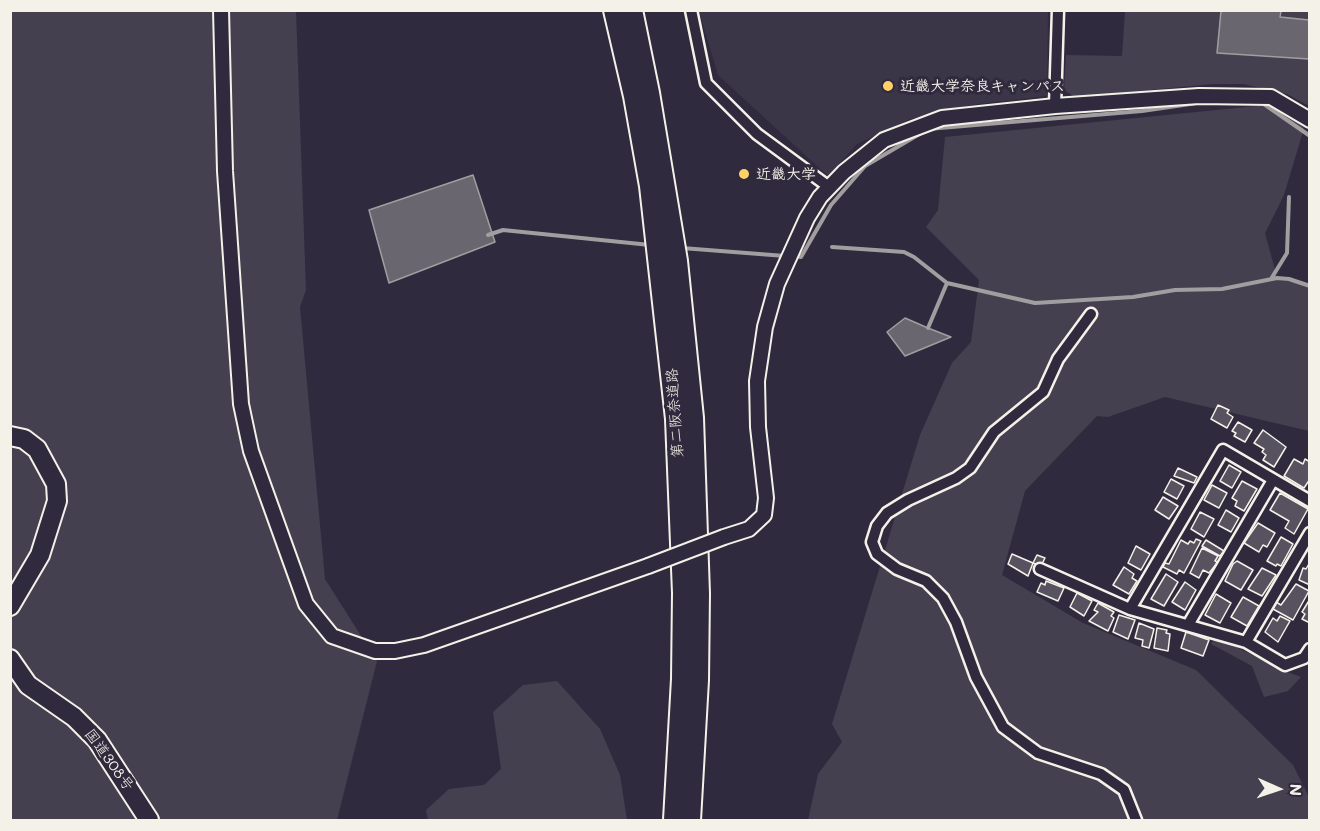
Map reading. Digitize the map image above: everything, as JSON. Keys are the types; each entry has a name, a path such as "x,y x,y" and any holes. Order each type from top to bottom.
{"highway":[{"name":"第二阪奈道路","path":"614,10 634,96 651,197 676,419 683,593 682,679 674,820"},
{"name":"第二阪奈道路","path":"632,10 650,93 674,239 693,418 699,594 698,680 690,820"},
{"path":"10,436 24,439 37,449 56,484 57,501 40,555 10,606"},
{"name":"国道308号","path":"10,659 28,685 75,717 97,740 149,820"}],"street":[{"path":"221,10 225,171 241,404 250,451 306,604 332,636 375,651 395,651 424,645 749,529 764,515 766,498 758,427 757,381 765,327 777,285 807,218 829,187 884,140 942,118 1055,106 1199,96 1271,97 1310,120"},
{"path":"691,10 706,83 757,134 829,187"},
{"path":"1055,106 1058,10"},
{"path":"1091,314 1058,359 1043,392 994,432 970,468 956,478 908,500 887,513 877,526 872,542 877,555 897,569 926,581 943,598 956,622 976,677 1003,726 1038,753 1101,774 1124,790 1136,820"},
{"path":"1130,609 1222,450 1310,501"},
{"path":"1188,625 1273,480"},
{"path":"1246,642 1310,533"},
{"path":"1040,569 1130,609 1246,642 1285,665 1304,658 1310,649"}],"shaded area":[{"path":"10,11 296,11 306,290 300,307 325,579 377,661 337,820 11,820"},
{"name":"近畿大学奈良キャンパス","path":"699,11 1048,11 1047,96 970,105 910,119 857,144 828,176 718,75"},
{"path":"1125,11 1309,11 1309,106 1287,94 1243,84 1214,84 1075,97 1064,90 1066,55 1122,56"},
{"path":"1221,11 1281,11 1280,17 1309,20 1309,59 1217,53"},
{"path":"1277,104 1304,128 1284,195 1265,233 1277,277 1309,287 1309,431 1165,397 1108,417 1097,416 1025,491 1002,575 1083,623 1196,670 1293,765 1309,797 1309,820 808,820 818,774 842,742 832,724 920,435 952,363 971,342 979,280 926,227 938,210 945,137"},
{"path":"473,175 495,242 389,283 369,210"},
{"path":"905,318 951,337 905,356 887,332"},
{"path":"1216,637 1301,677 1288,691 1264,697 1252,666 1211,644"},
{"path":"557,681 600,729 620,775 627,820 428,820 426,810 449,789 484,785 501,769 493,712 523,685"}],"building":[{"path":"1218,405 1229,410 1227,413 1233,417 1227,428 1211,419"},
{"path":"1238,422 1252,430 1245,442 1234,436 1236,433 1232,431"},
{"path":"1263,430 1286,447 1274,467 1263,460 1266,455 1262,452 1264,449 1254,443"},
{"path":"1294,459 1303,464 1305,459 1310,462 1310,479 1304,488 1284,476"},
{"path":"1229,465 1241,472 1232,488 1220,481"},
{"path":"1178,468 1197,477 1194,483 1174,476"},
{"path":"1171,479 1184,486 1177,499 1164,492"},
{"path":"1242,481 1257,489 1244,511 1235,506 1237,501 1232,498"},
{"path":"1212,485 1227,493 1219,508 1204,500"},
{"path":"1280,493 1308,509 1294,534 1285,528 1289,521 1270,510"},
{"path":"1163,497 1178,506 1169,519 1155,510"},
{"path":"1226,510 1239,518 1231,532 1218,525"},
{"path":"1200,512 1214,519 1204,537 1191,529"},
{"path":"1258,523 1275,533 1267,547 1263,545 1259,552 1244,543"},
{"path":"1281,537 1293,544 1281,566 1277,564 1276,566 1267,561"},
{"path":"1196,539 1201,541 1184,573 1179,570 1177,574 1163,567 1165,563 1169,564 1181,540 1188,544 1190,541 1194,543"},
{"path":"1206,540 1224,551 1220,556 1202,546"},
{"path":"1136,546 1150,554 1141,570 1128,563"},
{"path":"1202,548 1218,556 1215,561 1218,562 1209,573 1203,570 1199,578 1190,573"},
{"path":"1012,554 1033,563 1028,576 1008,564"},
{"path":"1037,555 1045,558 1041,566 1033,563"},
{"path":"1237,561 1253,570 1241,590 1225,581 1233,564"},
{"path":"1310,562 1310,585 1299,580 1303,568 1306,569"},
{"path":"1124,567 1134,574 1132,578 1137,581 1129,594 1113,585"},
{"path":"1262,568 1276,575 1262,596 1248,589"},
{"path":"1166,574 1178,582 1164,606 1151,599"},
{"path":"1046,581 1064,588 1058,601 1037,592 1041,583 1045,585"},
{"path":"1185,582 1196,590 1185,610 1172,602"},
{"path":"1296,584 1309,591 1293,620 1273,609 1276,602 1281,605"},
{"path":"1077,593 1092,601 1084,616 1070,607"},
{"path":"1216,594 1231,603 1220,623 1205,615"},
{"path":"1243,597 1259,606 1247,626 1231,617"},
{"path":"1310,599 1310,623 1302,619 1305,614 1302,612"},
{"path":"1098,603 1114,612 1111,616 1114,618 1108,631 1089,621 1098,612 1094,610"},
{"path":"1119,615 1135,620 1128,639 1113,632"},
{"path":"1280,616 1290,621 1278,642 1265,632 1273,618 1277,621"},
{"path":"1139,623 1154,629 1149,648 1142,646 1143,640 1135,638"},
{"path":"1157,628 1167,630 1166,633 1170,634 1168,651 1154,648"},
{"path":"1186,632 1209,640 1203,656 1181,648"}],"waterway":[{"path":"1261,102 1310,136"},
{"path":"793,256 801,257 831,205 865,166 928,129 1142,111 1197,103"},
{"path":"1271,279 1287,253 1289,197"},
{"path":"488,235 503,230 650,245"},
{"path":"832,247 904,252 947,283 1035,303 1133,297 1175,290 1222,289 1277,278 1289,279 1310,286"},
{"path":"682,248 785,256"},
{"path":"928,328 947,283"}],"place":[{"name":"近畿大学奈良キャンパス","path":"888,86"},
{"name":"近畿大学","path":"744,174"}]}
